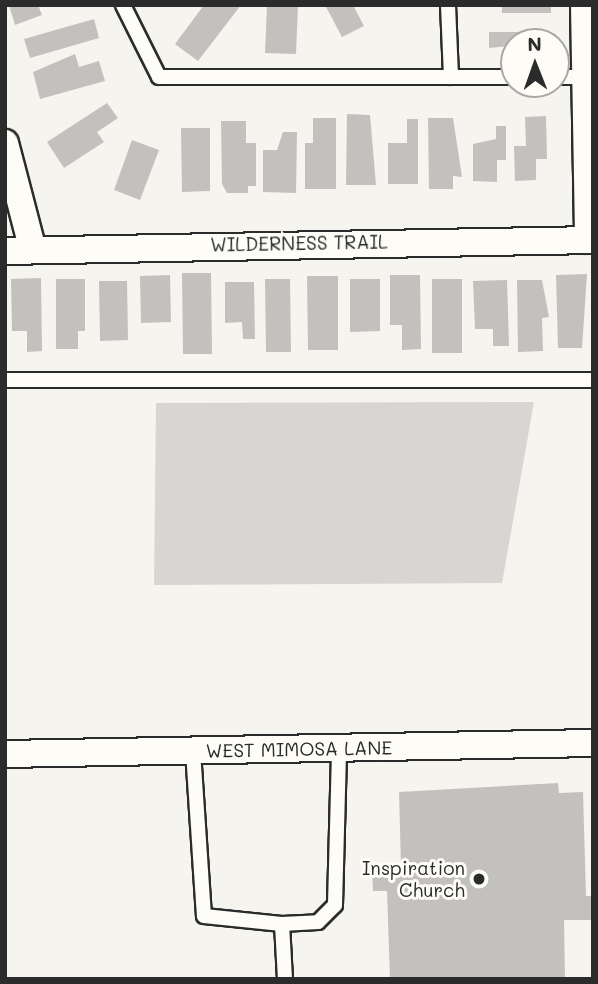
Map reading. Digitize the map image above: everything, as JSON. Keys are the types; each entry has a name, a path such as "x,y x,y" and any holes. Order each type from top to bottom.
{"street":[{"path":"584,5 589,77 590,240"},
{"path":"5,143 32,247"},
{"name":"WILDERNESS TRAIL","path":"5,251 32,247 590,240"},
{"name":"WEST MIMOSA LANE","path":"5,754 593,743"}],"lane":[{"path":"123,5 159,77 500,77"},
{"path":"448,5 451,77"},
{"path":"570,77 589,77"},
{"path":"5,380 593,380"},
{"path":"193,751 204,916 282,925 318,922 335,905 340,748"},
{"path":"282,925 285,979"}],"shaded area":[{"path":"534,402 502,583 154,585 156,403"}],"building":[{"path":"9,5 38,5 42,15 15,25"},
{"path":"204,5 241,5 198,61 175,44"},
{"path":"267,5 298,5 296,54 265,53"},
{"path":"325,5 353,5 364,26 342,37"},
{"path":"502,5 551,5 551,13 502,13"},
{"path":"94,19 99,38 30,58 24,39"},
{"path":"489,32 500,32 500,47 489,48"},
{"path":"75,54 79,67 99,61 105,81 40,99 33,72"},
{"path":"107,103 118,118 97,132 104,142 64,168 47,142"},
{"path":"347,114 370,115 376,185 346,185"},
{"path":"546,116 547,159 536,159 536,180 515,181 514,146 526,146 525,117"},
{"path":"313,118 336,118 336,189 305,189 305,143 313,143"},
{"path":"428,118 453,118 462,177 453,176 453,189 429,189"},
{"path":"407,119 418,119 418,184 388,184 388,143 407,143"},
{"path":"221,121 246,121 246,143 256,143 256,186 248,186 248,193 227,193 222,184"},
{"path":"496,126 506,126 506,160 497,160 497,182 473,181 473,144 496,139"},
{"path":"181,128 210,128 210,191 182,192"},
{"path":"283,132 297,132 296,193 263,192 263,150 277,150"},
{"path":"132,140 159,150 140,200 114,190"},
{"path":"182,273 211,273 212,354 183,354"},
{"path":"587,274 582,348 558,348 556,275"},
{"path":"170,275 171,322 141,323 140,276"},
{"path":"390,275 420,275 421,349 402,350 402,325 390,325"},
{"path":"307,276 338,276 338,350 308,350"},
{"path":"41,278 42,351 27,352 27,331 12,331 11,279"},
{"path":"56,279 85,279 85,331 78,331 78,349 56,349"},
{"path":"265,279 290,279 291,352 266,352"},
{"path":"350,279 380,279 380,331 350,332"},
{"path":"432,279 462,279 462,353 432,353"},
{"path":"507,280 509,346 493,346 493,329 475,329 473,281"},
{"path":"517,280 542,280 549,317 542,318 543,351 518,352"},
{"path":"99,281 127,281 128,340 100,341"},
{"path":"225,282 254,282 255,339 243,339 242,322 225,323"},
{"name":"Inspiration Church","path":"558,783 559,793 583,792 586,896 593,896 593,920 564,920 565,979 390,979 387,891 373,891 372,867 401,866 399,792"}],"place":[{"name":"Inspiration Church","path":"479,879"}]}
